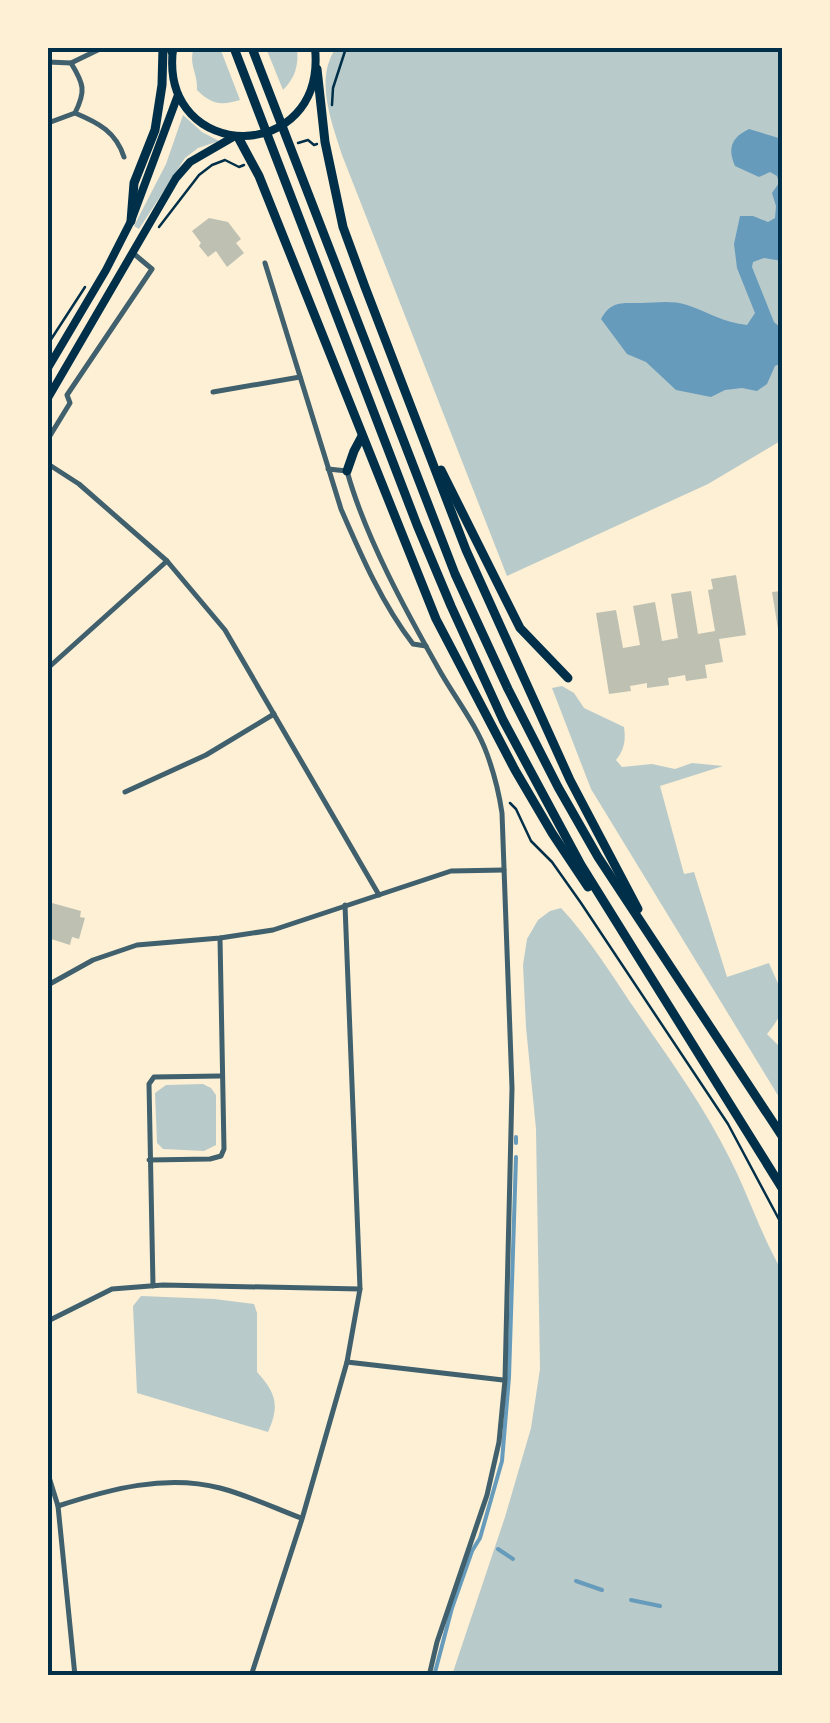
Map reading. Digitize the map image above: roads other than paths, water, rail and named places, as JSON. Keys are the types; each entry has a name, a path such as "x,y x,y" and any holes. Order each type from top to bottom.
{"highway":[{"path":"234,48 417,525 482,675 556,820 782,1188"},
{"path":"252,48 455,574 514,701 577,821 782,1136"},
{"path":"131,221 134,183 154,130 170,49"},
{"path":"317,69 324,142 343,227 466,550 557,752 659,952"},
{"path":"236,137 260,176 436,618 481,708 552,833 620,929"},
{"path":"396,367 440,469 520,628 568,678"},
{"path":"348,471 362,436"}],"main road":[{"path":"48,398 176,178 190,162 236,137 266,134 300,111 312,92 317,69 315,48"},
{"path":"170,49 172,74 186,108 207,127 236,137"},
{"path":"48,368 131,221 178,95"}],"street":[{"path":"48,62 71,63 102,48"},
{"path":"71,63 82,80 83,97 75,114"},
{"path":"48,123 75,114 106,128 119,143 124,157"},
{"path":"67,395 152,269 133,253"},
{"path":"265,264 347,522 378,588 413,644 426,646"},
{"path":"212,392 300,377"},
{"path":"48,438 70,403 67,395 52,386"},
{"path":"48,464 90,494 166,560 225,630 380,894"},
{"path":"328,469 348,471 370,535 426,646 486,750 502,813 512,1088 499,1442 487,1494 429,1676"},
{"path":"48,668 166,560"},
{"path":"124,792 206,755 274,714"},
{"path":"48,985 93,960 137,945 273,930 451,871 504,870"},
{"path":"250,1676 302,1519 347,1362 360,1289 345,905"},
{"path":"149,1160 210,1159 221,1156 224,1149 220,938"},
{"path":"154,1286 150,1081 222,1076"},
{"path":"48,1320 112,1289 360,1289"},
{"path":"347,1362 504,1380"},
{"path":"48,1474 58,1506 75,1676"},
{"path":"58,1506 107,1490 172,1482 220,1488 302,1519"}],"water":[{"path":"749,129 782,139 782,261 764,258 753,262 752,267 774,322 782,329 782,363 775,366 767,384 757,391 725,390 711,397 676,390 646,362 627,354 601,319 617,304 669,302 747,325 755,313 737,268 734,244 740,216 768,222 775,218 772,193 779,183 770,172 759,177 735,166 733,144"}],"waterway":[{"path":"516,1137 516,1143"},
{"path":"434,1676 452,1608 480,1538 502,1461 509,1377 516,1157"},
{"path":"498,1549 513,1559"},
{"path":"576,1581 602,1590"},
{"path":"631,1600 660,1606"}]}
